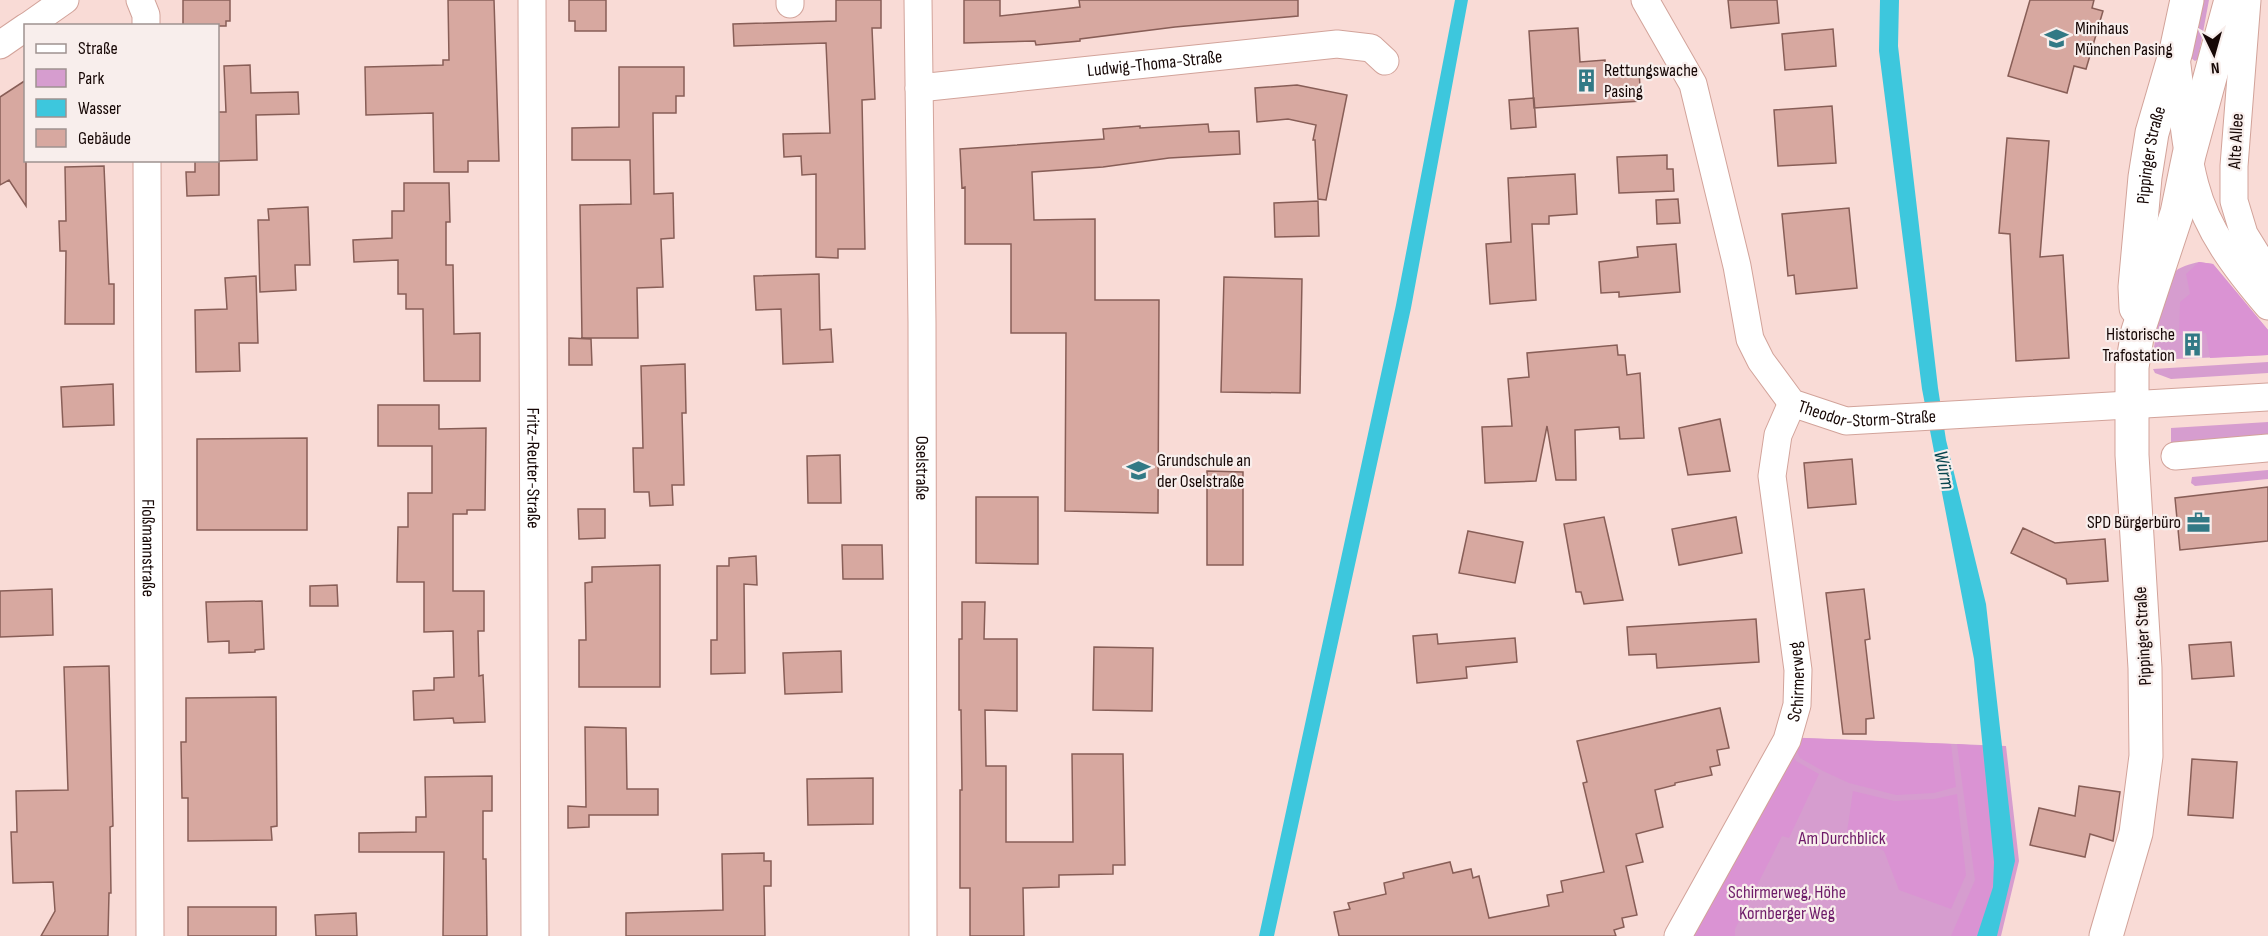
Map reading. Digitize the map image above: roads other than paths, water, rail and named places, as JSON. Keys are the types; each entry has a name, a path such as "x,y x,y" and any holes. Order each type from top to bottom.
{"main road":[{"name":"Pippinger Straße","path":"2138,331 2135,288 2145,177 2152,133 2176,51 2187,0"},
{"name":"Pippinger Straße","path":"2106,936 2136,833 2146,756 2145,668 2131,406 2132,367 2138,331 2171,233 2189,155 2231,0"}],"street":[{"path":"30,24 65,0"},
{"path":"140,0 146,15 146,24"},
{"name":"Fritz-Reuter-Straße","path":"532,0 535,936"},
{"name":"Oselstraße","path":"918,0 922,322 923,936"},
{"name":"Theodor-Storm-Straße","path":"1645,0 1693,84 1737,266 1750,339 1761,361 1792,403 1846,421 2268,397"},
{"name":"Alte Allee","path":"2247,0 2234,166 2234,201 2244,234 2268,273"},
{"path":"0,45 24,28"},
{"name":"Ludwig-Thoma-Straße","path":"919,88 1337,44 1371,48 1385,61"},
{"path":"2176,51 2189,155 2205,211 2221,244 2241,275 2268,306"},
{"name":"Floßmannstraße","path":"147,162 150,936"},
{"name":"Schirmerweg","path":"1678,936 1787,740 1797,705 1798,670 1772,476 1778,435 1792,403"},
{"path":"2175,456 2268,447"}],"water":[{"path":"1455,0 1468,0 1411,308 1274,936 1259,936 1396,305"},
{"name":"Würm","path":"1880,0 1899,0 1898,46 1938,388 1946,440 1986,604 2015,861 1997,936 1977,936 1993,887 1994,862 1974,659 1922,389 1879,51"}],"place":[{"name":"Minihaus München Pasing","path":"2057,38"},
{"name":"Rettungswache Pasing","path":"1586,80"},
{"name":"Historische Trafostation","path":"2193,344"},
{"name":"Grundschule an der Oselstraße","path":"1139,470"},
{"name":"SPD Bürgerbüro","path":"2199,522"}],"park label":[{"name":"Am Durchblick","path":"1842,838"},
{"name":"Schirmerweg, Höhe Kornberger Weg","path":"1787,902"}]}
